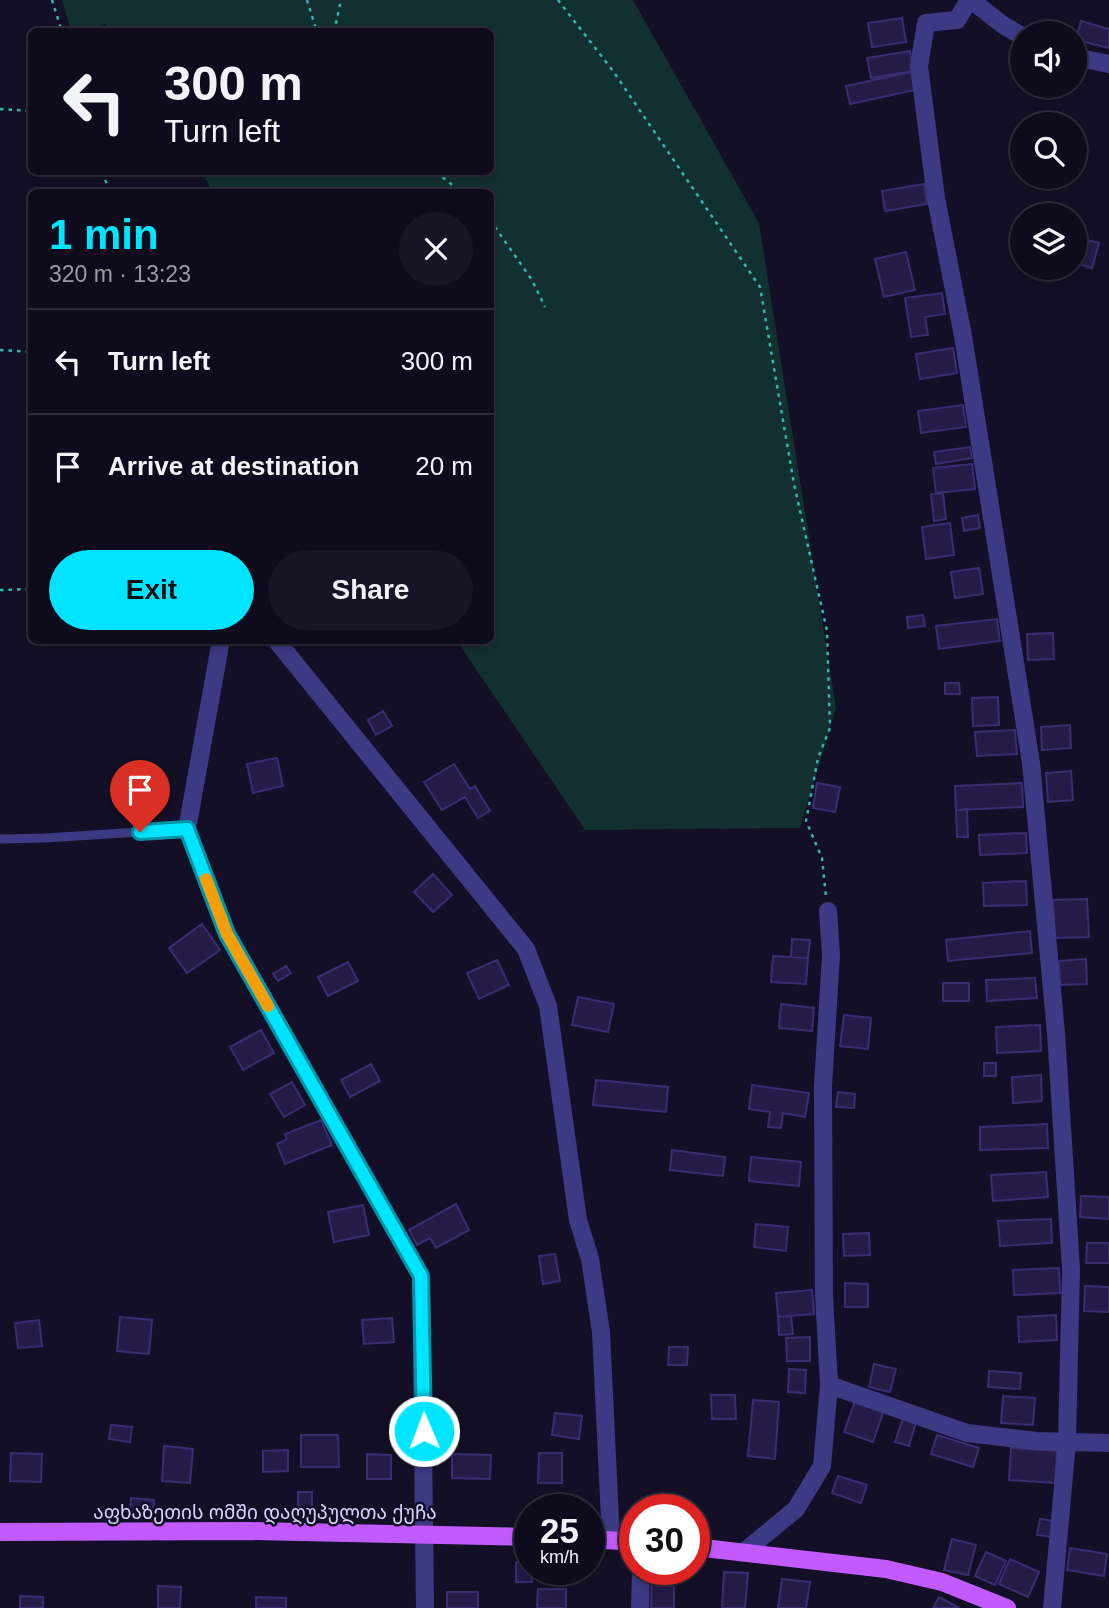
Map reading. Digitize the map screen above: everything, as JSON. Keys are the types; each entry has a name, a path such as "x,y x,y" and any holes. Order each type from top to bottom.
{"main road":[{"name":"აფხაზეთის ომში დაღუპულთა ქუჩა","path":"0,1532 250,1531 514,1536"},
{"path":"605,1540 619,1541"},
{"path":"710,1549 886,1569 942,1582 1007,1608"}],"street":[{"path":"1010,29 970,0 957,20 926,23 919,66 936,198 964,337 1031,762 1056,1033 1071,1269 1067,1442 1052,1608"},
{"path":"1087,60 1109,64"},
{"path":"220,644 187,829 227,934 421,1276 425,1608"},
{"path":"279,644 526,949 548,1006 578,1220 590,1259 601,1332 611,1540"},
{"path":"744,1552 796,1509 822,1466 829,1385 824,1295 822,1086 831,955 828,911"},
{"path":"829,1385 967,1433 1036,1441 1109,1443"},
{"path":"640,1585 640,1608"}],"lane":[{"path":"0,839 187,829"}],"path":[{"path":"52,0 61,28"},
{"path":"307,0 316,28"},
{"path":"335,28 341,0"},
{"path":"558,0 613,71 760,287 794,484 828,631 830,728 818,758 806,821 822,858 828,911"},
{"path":"0,109 28,111"},
{"path":"440,175 457,189"},
{"path":"494,224 532,279 545,307"},
{"path":"0,351 28,352"},
{"path":"0,590 28,589"}],"green space":[{"path":"62,0 633,0 759,223 836,708 800,828 585,830 459,644 494,644 494,189 211,189 204,175 494,175 494,28 108,28 105,24 93,28 70,28"}],"building":[{"path":"902,18 906,42 872,47 868,23"},
{"path":"1087,23 1109,29 1109,48 1087,43"},
{"path":"910,51 913,71 871,78 867,58"},
{"path":"911,72 915,90 850,104 846,86"},
{"path":"924,184 927,204 885,211 882,191"},
{"path":"1087,240 1099,243 1092,268 1087,267"},
{"path":"906,252 915,290 884,297 875,259"},
{"path":"942,293 945,314 925,317 928,335 911,337 905,298"},
{"path":"953,348 957,373 920,379 916,354"},
{"path":"963,405 966,427 921,433 918,411"},
{"path":"970,447 972,458 936,464 934,452"},
{"path":"972,464 975,489 936,493 933,468"},
{"path":"943,493 946,519 934,521 931,494"},
{"path":"978,515 980,528 964,531 962,518"},
{"path":"950,523 954,555 926,559 922,527"},
{"path":"979,568 983,594 955,598 951,572"},
{"path":"923,615 925,626 908,628 907,617"},
{"path":"997,619 1000,641 939,649 936,626"},
{"path":"1053,633 1054,659 1028,660 1027,634"},
{"path":"945,683 959,683 960,694 945,694"},
{"path":"998,697 999,725 973,726 972,698"},
{"path":"383,711 392,726 376,735 368,720"},
{"path":"1070,725 1071,748 1042,750 1041,727"},
{"path":"1015,730 1017,754 977,756 975,732"},
{"path":"277,758 283,786 253,793 247,764"},
{"path":"454,764 470,789 475,786 490,811 478,818 465,797 442,810 424,782"},
{"path":"1071,771 1073,800 1048,802 1046,773"},
{"path":"817,783 840,787 835,812 813,808"},
{"path":"1022,783 1023,807 956,810 955,786"},
{"path":"967,809 968,837 957,837 956,810"},
{"path":"1026,833 1027,853 980,855 979,835"},
{"path":"433,874 452,895 433,912 414,892"},
{"path":"1026,881 1027,905 984,906 983,883"},
{"path":"1087,899 1089,937 1055,938 1053,900"},
{"path":"202,924 220,950 187,973 169,948"},
{"path":"1030,931 1032,953 948,961 946,940"},
{"path":"792,939 810,940 808,958 791,957"},
{"path":"773,956 808,958 806,984 771,982"},
{"path":"1086,959 1087,984 1060,985 1059,961"},
{"path":"497,960 509,985 479,999 467,973"},
{"path":"348,962 358,981 328,996 318,977"},
{"path":"286,966 291,973 278,981 273,974"},
{"path":"1035,978 1037,998 987,1001 986,980"},
{"path":"943,983 969,983 969,1001 943,1001"},
{"path":"578,997 614,1004 608,1032 572,1025"},
{"path":"781,1004 814,1008 812,1031 779,1028"},
{"path":"844,1015 871,1018 868,1049 840,1046"},
{"path":"1040,1025 1041,1051 997,1053 996,1027"},
{"path":"261,1030 274,1053 243,1070 230,1047"},
{"path":"984,1063 996,1063 996,1076 984,1076"},
{"path":"371,1064 380,1081 350,1097 341,1080"},
{"path":"1041,1075 1042,1101 1013,1103 1012,1077"},
{"path":"596,1080 668,1087 666,1112 593,1105"},
{"path":"292,1082 305,1105 284,1117 270,1094"},
{"path":"752,1085 809,1093 805,1117 783,1113 781,1128 768,1127 770,1112 749,1109"},
{"path":"838,1092 855,1094 854,1108 836,1107"},
{"path":"321,1120 332,1145 285,1164 277,1144 287,1139 285,1134"},
{"path":"1047,1124 1048,1148 980,1150 980,1127"},
{"path":"672,1150 725,1157 723,1176 670,1170"},
{"path":"751,1157 801,1162 799,1186 749,1181"},
{"path":"1046,1172 1048,1197 993,1201 991,1175"},
{"path":"1081,1196 1109,1197 1109,1219 1080,1217"},
{"path":"456,1204 469,1230 436,1248 430,1238 417,1245 409,1230"},
{"path":"363,1205 369,1235 334,1242 328,1212"},
{"path":"1051,1219 1052,1243 1000,1246 998,1221"},
{"path":"756,1224 788,1227 786,1251 754,1247"},
{"path":"869,1233 870,1255 844,1256 843,1234"},
{"path":"1087,1243 1109,1243 1109,1263 1086,1263"},
{"path":"555,1254 560,1281 543,1284 539,1256"},
{"path":"1059,1268 1060,1293 1014,1295 1013,1270"},
{"path":"845,1283 868,1284 868,1307 845,1307"},
{"path":"1085,1286 1109,1287 1109,1312 1084,1311"},
{"path":"812,1290 814,1314 778,1317 776,1293"},
{"path":"1056,1315 1057,1340 1019,1342 1018,1317"},
{"path":"791,1316 793,1334 779,1335 778,1317"},
{"path":"120,1317 152,1320 149,1354 117,1351"},
{"path":"392,1318 394,1342 364,1344 362,1320"},
{"path":"39,1320 42,1346 18,1348 15,1323"},
{"path":"810,1337 810,1361 787,1361 786,1338"},
{"path":"669,1347 688,1347 687,1365 668,1365"},
{"path":"874,1364 896,1369 890,1392 869,1387"},
{"path":"789,1369 806,1370 805,1393 788,1392"},
{"path":"989,1371 1021,1373 1020,1389 988,1387"},
{"path":"711,1395 735,1395 736,1419 712,1419"},
{"path":"1003,1396 1035,1398 1033,1425 1001,1423"},
{"path":"753,1400 779,1402 775,1459 748,1456"},
{"path":"855,1401 884,1410 873,1442 844,1432"},
{"path":"555,1413 582,1416 579,1439 552,1435"},
{"path":"903,1418 916,1422 909,1446 895,1442"},
{"path":"111,1425 132,1427 130,1442 109,1439"},
{"path":"301,1435 338,1435 339,1467 301,1467"},
{"path":"937,1435 979,1448 973,1467 931,1454"},
{"path":"164,1446 193,1449 190,1483 162,1481"},
{"path":"1011,1448 1057,1451 1055,1483 1009,1480"},
{"path":"288,1450 288,1471 263,1472 263,1451"},
{"path":"11,1453 42,1454 41,1482 10,1481"},
{"path":"539,1453 562,1453 562,1483 538,1483"},
{"path":"367,1454 391,1455 391,1479 367,1479"},
{"path":"452,1454 491,1455 490,1479 452,1478"},
{"path":"838,1476 867,1485 861,1503 832,1493"},
{"path":"298,1492 312,1492 312,1511 298,1511"},
{"path":"131,1498 154,1500 153,1513 130,1511"},
{"path":"1040,1519 1054,1521 1052,1537 1037,1535"},
{"path":"952,1539 976,1545 968,1575 944,1570"},
{"path":"1070,1548 1107,1554 1104,1576 1067,1570"},
{"path":"986,1552 1006,1561 995,1585 975,1576"},
{"path":"1010,1559 1039,1572 1028,1597 999,1584"},
{"path":"724,1572 748,1573 745,1608 722,1608"},
{"path":"782,1579 810,1582 806,1608 778,1608"},
{"path":"652,1585 674,1585 674,1608 651,1608"},
{"path":"158,1586 181,1587 180,1608 158,1608"},
{"path":"538,1589 566,1589 566,1608 537,1608"},
{"path":"447,1592 478,1592 478,1608 447,1608"},
{"path":"20,1596 43,1597 43,1608 20,1608"},
{"path":"256,1597 286,1598 286,1608 256,1608"},
{"path":"939,1597 959,1608 933,1608"}],"slow traffic":[{"path":"206,879 227,934 268,1006"}],"route":[{"path":"140,832 187,829 227,934 421,1276 424,1431"}]}
